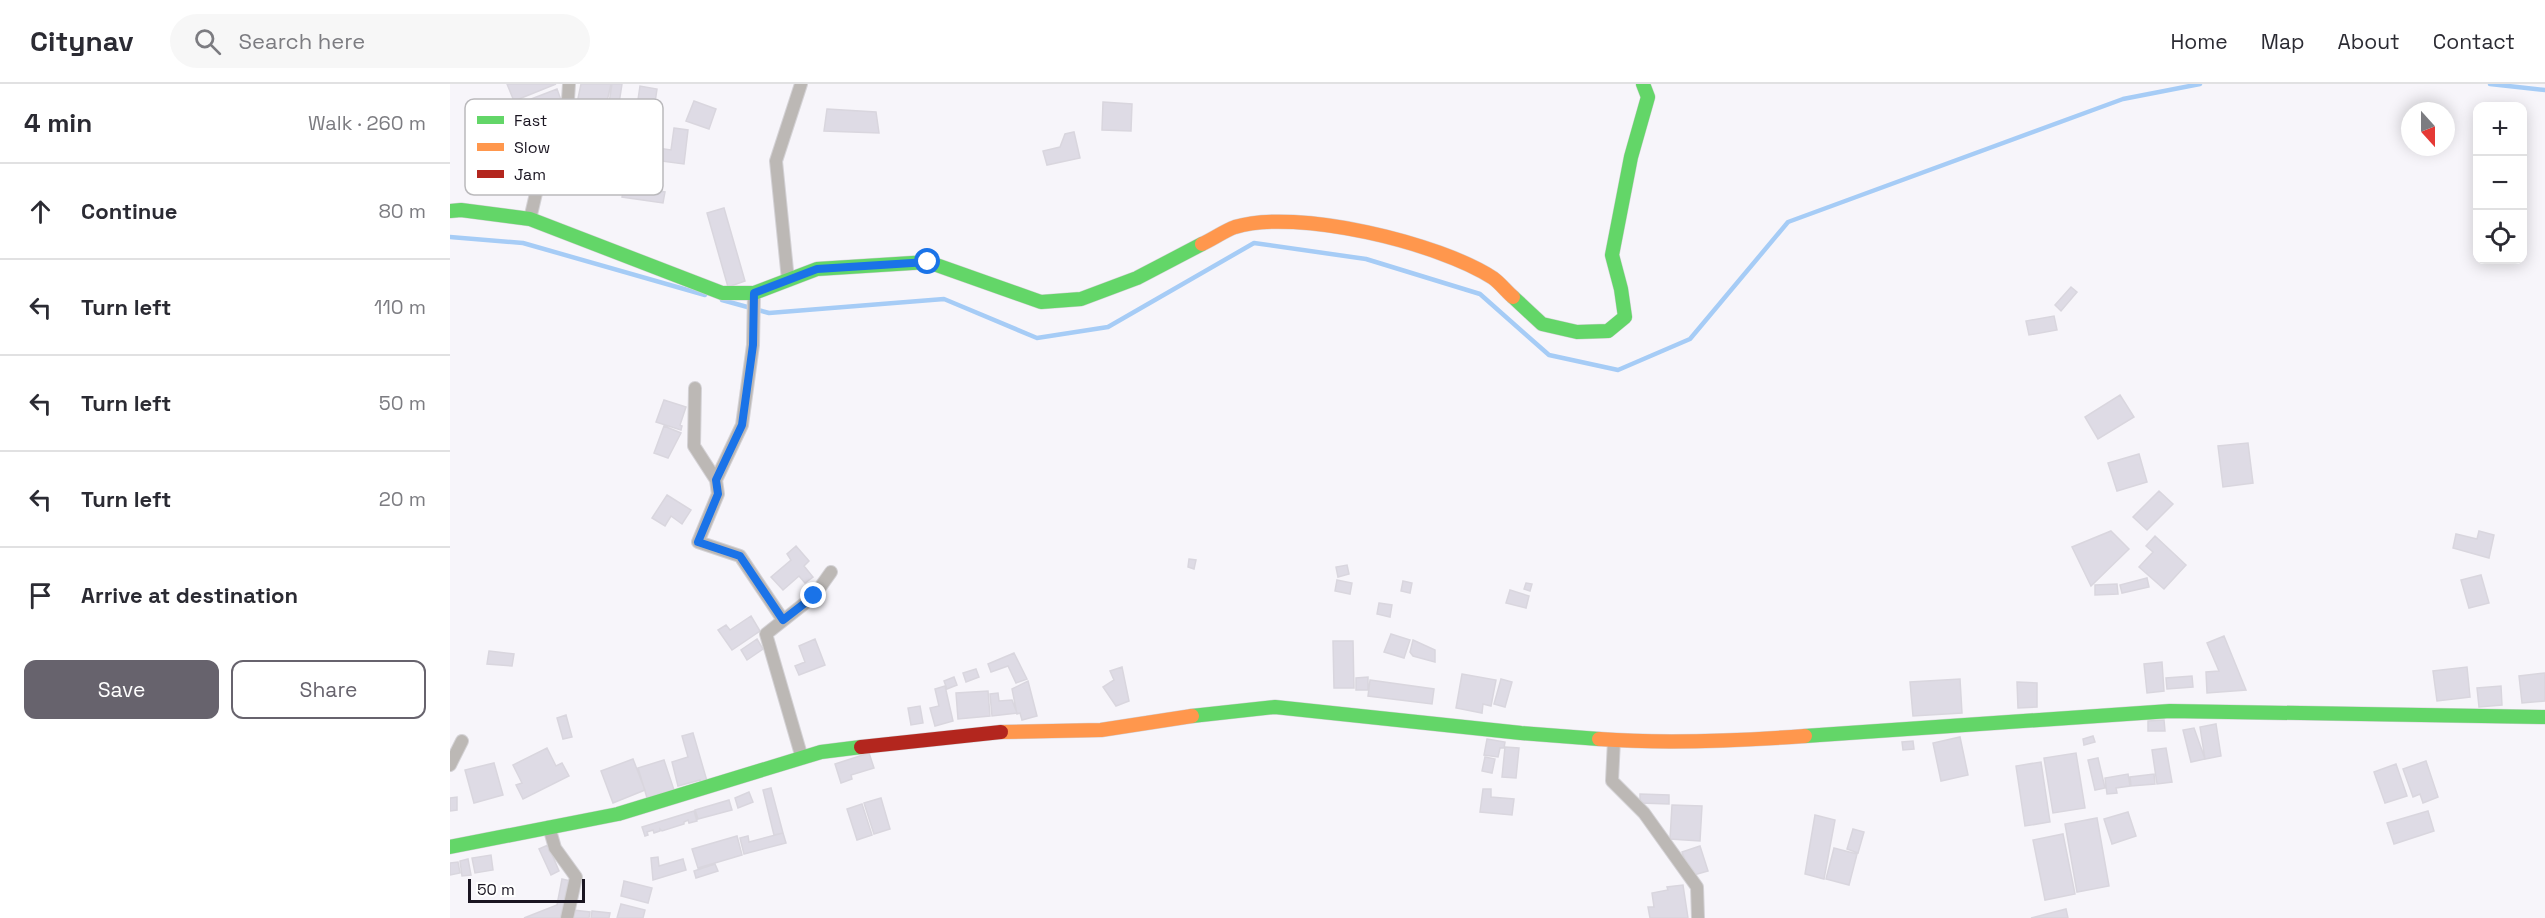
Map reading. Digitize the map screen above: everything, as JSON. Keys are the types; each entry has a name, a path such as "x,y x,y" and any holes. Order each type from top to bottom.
{"street":[{"path":"568,99 569,84"},
{"path":"788,279 776,161 801,84"},
{"path":"450,211 461,210 530,219 722,293 754,299 788,279 817,269 928,262 1041,302 1081,299 1137,278 1235,227 1277,221 1348,228 1428,247 1493,278 1542,324 1577,332 1608,331 1625,317 1621,289 1612,255 1631,157 1648,97 1643,84"},
{"path":"530,219 536,195"},
{"path":"716,480 742,425 755,325 754,299"},
{"path":"695,388 694,446 716,480 718,494 698,542 740,556 783,620"},
{"path":"802,758 766,634 814,596 831,572"},
{"path":"450,847 618,814 821,752 993,732 1101,730 1190,716 1275,707 1521,733 1643,742 1747,740 2170,711 2545,717"},
{"path":"1614,740 1612,781 1644,813 1697,887 1698,918"},
{"path":"450,765 462,741"},
{"path":"549,827 555,848 576,876 567,918"}],"building":[{"path":"507,84 556,84 519,99 513,99"},
{"path":"581,84 611,84 608,99 578,99"},
{"path":"612,84 622,84 620,99 610,99"},
{"path":"640,86 657,89 656,99 638,99"},
{"path":"557,89 561,99 531,99"},
{"path":"694,101 716,109 709,129 686,121"},
{"path":"1103,102 1132,104 1131,131 1102,130"},
{"path":"827,109 876,112 879,133 824,131"},
{"path":"674,128 688,130 684,164 663,161 663,149 671,150"},
{"path":"1074,132 1080,158 1047,165 1043,151 1060,147 1065,134"},
{"path":"663,192 665,192 663,203 622,197 622,195 663,195"},
{"path":"724,208 745,281 728,287 707,213"},
{"path":"2071,287 2077,292 2061,311 2055,305"},
{"path":"2054,316 2057,330 2029,335 2026,321"},
{"path":"2120,395 2134,417 2098,439 2085,417"},
{"path":"664,400 686,407 680,425 681,430 656,422"},
{"path":"664,426 681,433 668,458 654,453"},
{"path":"2248,443 2253,483 2223,487 2218,446"},
{"path":"2139,454 2147,482 2117,491 2108,463"},
{"path":"2159,491 2173,504 2147,530 2133,517"},
{"path":"667,495 691,510 682,524 671,516 665,526 652,518"},
{"path":"2111,531 2129,549 2091,586 2072,547"},
{"path":"2479,531 2494,535 2489,558 2453,548 2456,534 2477,539"},
{"path":"2155,536 2186,565 2164,589 2139,567 2153,552 2146,546"},
{"path":"796,546 809,561 804,566 813,577 805,583 799,576 783,590 771,577 791,560 787,554"},
{"path":"1189,559 1196,560 1194,569 1188,567"},
{"path":"1347,565 1349,574 1338,577 1336,567"},
{"path":"2481,575 2489,603 2469,608 2461,580"},
{"path":"2147,578 2149,587 2122,593 2120,585"},
{"path":"1337,580 1352,583 1350,594 1335,591"},
{"path":"1403,581 1412,583 1410,593 1401,591"},
{"path":"1526,583 1532,584 1530,591 1524,589"},
{"path":"2117,584 2118,594 2095,595 2095,585"},
{"path":"1510,590 1529,596 1526,608 1506,603"},
{"path":"1379,603 1392,605 1390,617 1377,614"},
{"path":"751,616 760,631 732,650 718,630 726,625 730,630"},
{"path":"1391,634 1410,640 1404,658 1384,652"},
{"path":"2224,636 2246,690 2207,693 2206,672 2219,671 2207,643"},
{"path":"757,639 763,649 747,660 741,650"},
{"path":"815,639 825,665 799,675 795,666 805,662 799,646"},
{"path":"1413,640 1435,650 1435,662 1413,656 1410,652"},
{"path":"1333,641 1353,641 1354,688 1334,688"},
{"path":"489,651 514,654 512,666 487,664"},
{"path":"1014,653 1027,679 1016,683 1008,666 991,672 988,664"},
{"path":"2162,662 2164,691 2147,693 2144,664"},
{"path":"1122,667 1129,701 1116,706 1103,687 1114,680 1110,671"},
{"path":"2467,667 2470,697 2437,701 2433,671"},
{"path":"976,669 979,677 966,682 963,673"},
{"path":"2545,673 2545,701 2522,703 2519,676"},
{"path":"1462,674 1496,680 1491,706 1483,704 1482,713 1456,708"},
{"path":"2192,676 2193,687 2167,689 2166,678"},
{"path":"954,677 957,685 947,689 944,681"},
{"path":"1368,677 1368,690 1356,690 1356,678"},
{"path":"1501,679 1512,682 1505,707 1494,704"},
{"path":"1960,679 1962,713 1913,716 1910,682"},
{"path":"1370,680 1434,689 1432,704 1368,696"},
{"path":"1028,681 1037,716 1022,720 1020,713 1017,714 1012,689"},
{"path":"2017,682 2037,683 2037,707 2018,708"},
{"path":"945,686 953,721 935,726 930,708 939,706 935,689"},
{"path":"2501,686 2502,705 2479,707 2477,688"},
{"path":"988,691 990,716 958,719 956,693"},
{"path":"998,693 999,701 1012,700 1017,713 992,716 990,694"},
{"path":"920,706 923,723 911,725 908,708"},
{"path":"566,715 572,737 563,739 557,718"},
{"path":"2164,720 2165,731 2148,731 2148,721"},
{"path":"2216,724 2221,756 2205,759 2200,727"},
{"path":"2194,728 2205,759 2191,762 2183,730"},
{"path":"693,733 707,781 701,783 700,780 678,786 672,762 688,757 682,736"},
{"path":"2093,736 2095,742 2084,745 2083,739"},
{"path":"1960,737 1968,775 1941,781 1933,743"},
{"path":"1487,739 1505,742 1504,748 1500,748 1498,757 1484,755"},
{"path":"1913,741 1914,749 1903,750 1902,742"},
{"path":"1505,747 1519,748 1516,778 1502,777"},
{"path":"547,748 556,766 562,763 569,776 523,799 516,785 522,783 513,765"},
{"path":"2166,748 2172,782 2157,784 2152,750"},
{"path":"869,753 874,768 851,775 852,779 841,783 835,764"},
{"path":"2076,753 2085,808 2053,813 2044,758"},
{"path":"1485,757 1495,759 1492,773 1482,771"},
{"path":"2098,758 2105,788 2095,790 2088,760"},
{"path":"633,759 645,790 613,803 601,771"},
{"path":"664,760 675,793 648,801 638,768"},
{"path":"2426,761 2438,797 2423,803 2420,794 2413,797 2403,769"},
{"path":"2041,762 2050,822 2025,826 2016,766"},
{"path":"494,763 503,795 474,803 465,770"},
{"path":"2396,764 2407,796 2385,803 2374,772"},
{"path":"2128,774 2130,786 2116,788 2117,793 2107,794 2105,778"},
{"path":"2154,774 2155,784 2131,786 2130,777"},
{"path":"771,788 783,833 774,835 763,790"},
{"path":"1483,789 1491,789 1491,797 1514,799 1512,815 1480,812"},
{"path":"749,792 753,802 738,808 735,798"},
{"path":"1640,794 1669,795 1669,804 1640,803"},
{"path":"457,797 457,810 450,811 450,798"},
{"path":"881,798 890,829 874,834 864,803"},
{"path":"729,800 732,810 698,819 695,810"},
{"path":"862,804 872,835 857,840 847,809"},
{"path":"1672,805 1702,806 1700,841 1670,839"},
{"path":"694,811 697,821 689,823 688,820 684,824 662,831 660,829 654,833 653,830 647,832 648,835 645,836 642,827"},
{"path":"2428,811 2434,831 2394,844 2387,823"},
{"path":"2128,812 2136,836 2112,844 2104,819"},
{"path":"1815,815 1835,820 1824,879 1805,874"},
{"path":"2097,818 2109,886 2077,892 2065,824"},
{"path":"1853,829 1864,832 1858,853 1847,849"},
{"path":"783,833 786,843 744,854 740,838 748,836 749,842"},
{"path":"2063,834 2075,894 2045,900 2033,840"},
{"path":"737,836 742,855 698,868 692,849"},
{"path":"548,845 559,871 551,875 539,849"},
{"path":"1700,846 1708,871 1690,876 1682,852"},
{"path":"1834,848 1857,854 1849,885 1826,879"},
{"path":"491,855 493,870 475,873 472,858"},
{"path":"658,857 659,866 683,859 686,870 653,880 651,858"},
{"path":"468,859 471,875 462,876 460,861"},
{"path":"458,862 460,873 450,875 450,863"},
{"path":"715,864 718,871 696,878 694,871"},
{"path":"562,879 571,881 565,918 524,918 557,905"},
{"path":"624,881 652,888 648,903 621,896"},
{"path":"1683,885 1688,918 1650,918 1648,907 1654,907 1652,893 1668,890 1667,887"},
{"path":"621,904 645,910 643,918 617,918"},
{"path":"2066,909 2068,918 2031,918"},
{"path":"573,910 590,912 589,918 572,918"},
{"path":"592,911 610,913 609,918 591,918"}],"waterway":[{"path":"722,300 769,313 944,299 1037,338 1108,327 1254,243 1366,259 1480,294 1549,355 1618,370 1690,339 1788,222 2123,99 2200,84"},
{"path":"2490,84 2545,90"},
{"path":"450,237 523,243 705,295"}],"traffic: fast":[{"path":"1513,297 1542,324 1577,332 1608,331 1625,317 1621,289 1612,255 1631,157 1648,97 1643,84"},
{"path":"450,211 461,210 530,219 722,293 754,293 817,269 928,262 1041,302 1081,299 1137,278 1202,244"},
{"path":"1192,716 1275,707 1599,739"},
{"path":"1805,736 2170,711 2545,717"},
{"path":"450,847 618,814 821,752 861,747"}],"traffic: slow":[{"path":"1202,244 1235,227 1261,222 1294,222 1367,232 1404,241 1469,265 1493,278 1513,297"},
{"path":"1001,732 1101,730 1192,716"},
{"path":"1599,739 1702,741 1805,736"}],"traffic: jam":[{"path":"861,747 1001,732"}],"route":[{"path":"814,596 783,620 740,556 698,542 718,494 716,480 742,425 755,325 754,293 817,269 928,262"}]}
